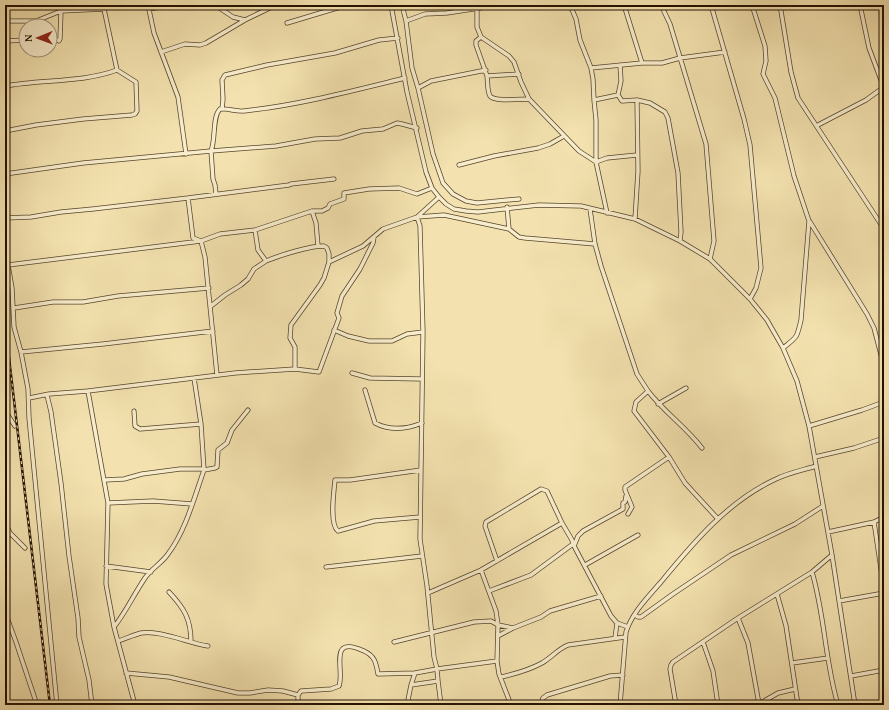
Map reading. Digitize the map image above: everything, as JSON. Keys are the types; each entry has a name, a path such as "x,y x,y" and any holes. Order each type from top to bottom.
{"street":[{"path":"58,41 60,39 61,5"},
{"path":"171,5 149,7 154,33 178,97 186,154"},
{"path":"215,5 233,17 245,20"},
{"path":"161,52 185,44 200,45 206,43 245,20 276,5"},
{"path":"287,23 347,5"},
{"path":"391,5 407,92 417,128 426,172 432,188 438,197 454,209 478,212 508,207 539,205 581,206 634,219 653,226 680,240 710,259 750,299 767,320 797,381 809,426 832,555 855,705"},
{"path":"402,5 406,20 412,68 435,162 443,184 458,198 472,202 519,199"},
{"path":"406,20 425,14 499,5"},
{"path":"570,5 576,19 580,40 591,68 593,79 596,120 596,162 607,213"},
{"path":"624,5 642,63"},
{"path":"661,5 670,24 706,144 714,241 710,259"},
{"path":"711,5 748,132 761,268 756,288 750,299"},
{"path":"752,5 765,46 766,61 763,74 775,98 794,176 809,221 867,314 874,328 884,366"},
{"path":"780,5 791,72 798,98 818,125 825,140 884,229"},
{"path":"818,125 866,100 884,88 869,48 860,5"},
{"path":"5,21 36,21 61,11 104,7 117,70 136,82 137,111 132,115 48,123 5,131"},
{"path":"477,7 477,27 481,37 509,56 514,62 529,99 584,155 596,162"},
{"path":"481,37 476,41 476,45 486,70 490,96 499,100 529,99"},
{"path":"222,109 222,80 225,75 267,65 335,53 379,40 398,38"},
{"path":"5,42 18,41"},
{"path":"591,68 642,63 662,63 680,58 725,52"},
{"path":"620,65 621,80 618,95 622,101 637,100 657,106 665,112 668,118 678,173 681,232 680,240"},
{"path":"5,86 25,82 80,78 117,70"},
{"path":"418,88 431,81 486,70"},
{"path":"487,76 519,74"},
{"path":"216,194 213,179 211,151 214,144 216,115 220,109 242,111 286,105 341,94 405,78"},
{"path":"594,100 618,95"},
{"path":"634,219 637,178 637,100"},
{"path":"5,174 83,163 276,146 315,139 340,138 362,131 383,129 397,123 417,128"},
{"path":"459,165 494,156 538,148 550,144 564,136"},
{"path":"596,162 607,158 637,155"},
{"path":"5,218 93,210 334,179"},
{"path":"8,265 201,241 220,234 255,230 312,211 322,211 328,208 330,204 344,199 344,193 369,189 399,188 417,194 432,188"},
{"path":"417,217 438,197"},
{"path":"188,198 193,238 201,241"},
{"path":"508,207 509,229"},
{"path":"590,209 595,244 637,374 658,404 681,425 702,448"},
{"path":"312,211 316,224 318,246"},
{"path":"329,262 356,250 370,241 383,228 417,217 444,215 509,229 519,237 595,244"},
{"path":"417,217 420,226 423,332 420,539 428,593 440,705"},
{"path":"782,348 797,336 801,320 809,221"},
{"path":"255,230 258,250 266,261"},
{"path":"29,398 218,375 295,369 319,372 339,318 337,313 342,296 360,269 373,243 374,237"},
{"path":"201,241 205,257 209,288 218,375"},
{"path":"211,306 241,285 248,279 254,269 266,261 284,254 318,246 324,246 327,248 329,262 320,286 291,324 290,338 295,347 295,369"},
{"path":"5,253 14,308 16,335 21,352 29,398 29,418 57,705"},
{"path":"14,308 52,302 78,302 118,296 209,288"},
{"path":"334,330 348,336 369,341 392,341 407,334 423,332"},
{"path":"21,352 213,331"},
{"path":"352,372 370,378 422,380"},
{"path":"114,627 129,606 144,580 168,555 176,543 204,469 201,424 194,378"},
{"path":"658,404 686,388"},
{"path":"365,390 375,423 383,426 400,428 412,427 422,423"},
{"path":"88,391 108,503 106,584 114,627 135,705"},
{"path":"648,391 636,402 634,411 669,457 684,483 718,519"},
{"path":"47,395 62,483 79,637 89,680 92,705"},
{"path":"809,426 848,415 884,402"},
{"path":"105,480 180,468 215,468 217,467 218,450 227,443 232,430 248,410"},
{"path":"5,411 15,426"},
{"path":"134,411 135,426 140,429 201,424"},
{"path":"815,458 854,448 884,438"},
{"path":"488,591 531,575 574,545 578,536 583,532 623,509 623,503 625,502 626,495 625,487 669,457"},
{"path":"620,705 625,637 628,627 635,615 678,562 708,527 747,495 774,480 816,466"},
{"path":"420,517 374,521 338,531 335,527 333,511 335,480 350,480 410,470 421,470"},
{"path":"497,561 486,522 541,489 548,491 562,523 611,616 617,623 628,627"},
{"path":"626,495 632,507 628,514"},
{"path":"108,503 153,501 192,504"},
{"path":"635,615 638,618 641,618 731,555 795,524 823,506"},
{"path":"828,532 874,522 884,517"},
{"path":"5,522 10,533 25,548"},
{"path":"874,522 884,589"},
{"path":"428,593 481,570 562,523"},
{"path":"585,565 638,535"},
{"path":"676,705 671,665 738,618 812,572 832,555"},
{"path":"326,567 422,556"},
{"path":"106,566 151,572"},
{"path":"481,570 496,611 498,624 497,662 510,703 488,705"},
{"path":"812,572 820,601 828,658 838,705"},
{"path":"168,592 182,606 187,616 191,642"},
{"path":"839,601 884,593"},
{"path":"777,594 784,615 798,705"},
{"path":"498,636 513,628 541,618 550,611 601,596"},
{"path":"5,612 37,705"},
{"path":"738,618 748,643 758,704 778,693 795,689"},
{"path":"394,642 474,622 488,621 513,628"},
{"path":"615,638 617,623"},
{"path":"118,641 142,633 160,634 208,646"},
{"path":"501,677 519,672 544,662 560,648 568,645 625,637"},
{"path":"703,642 713,671 717,705"},
{"path":"298,705 298,695 301,691 331,689 338,686 341,677 339,661 340,654 342,650 346,648 353,647 365,651 371,655 376,662 378,674 415,673 497,662"},
{"path":"792,664 828,658"},
{"path":"851,676 884,670"},
{"path":"126,673 169,677 238,693 268,690 283,691 298,695"},
{"path":"407,705 415,673"},
{"path":"540,705 543,698 547,695 610,676 623,675"},
{"path":"411,685 438,681"}],"railway":[{"path":"5,324 50,705"}]}
